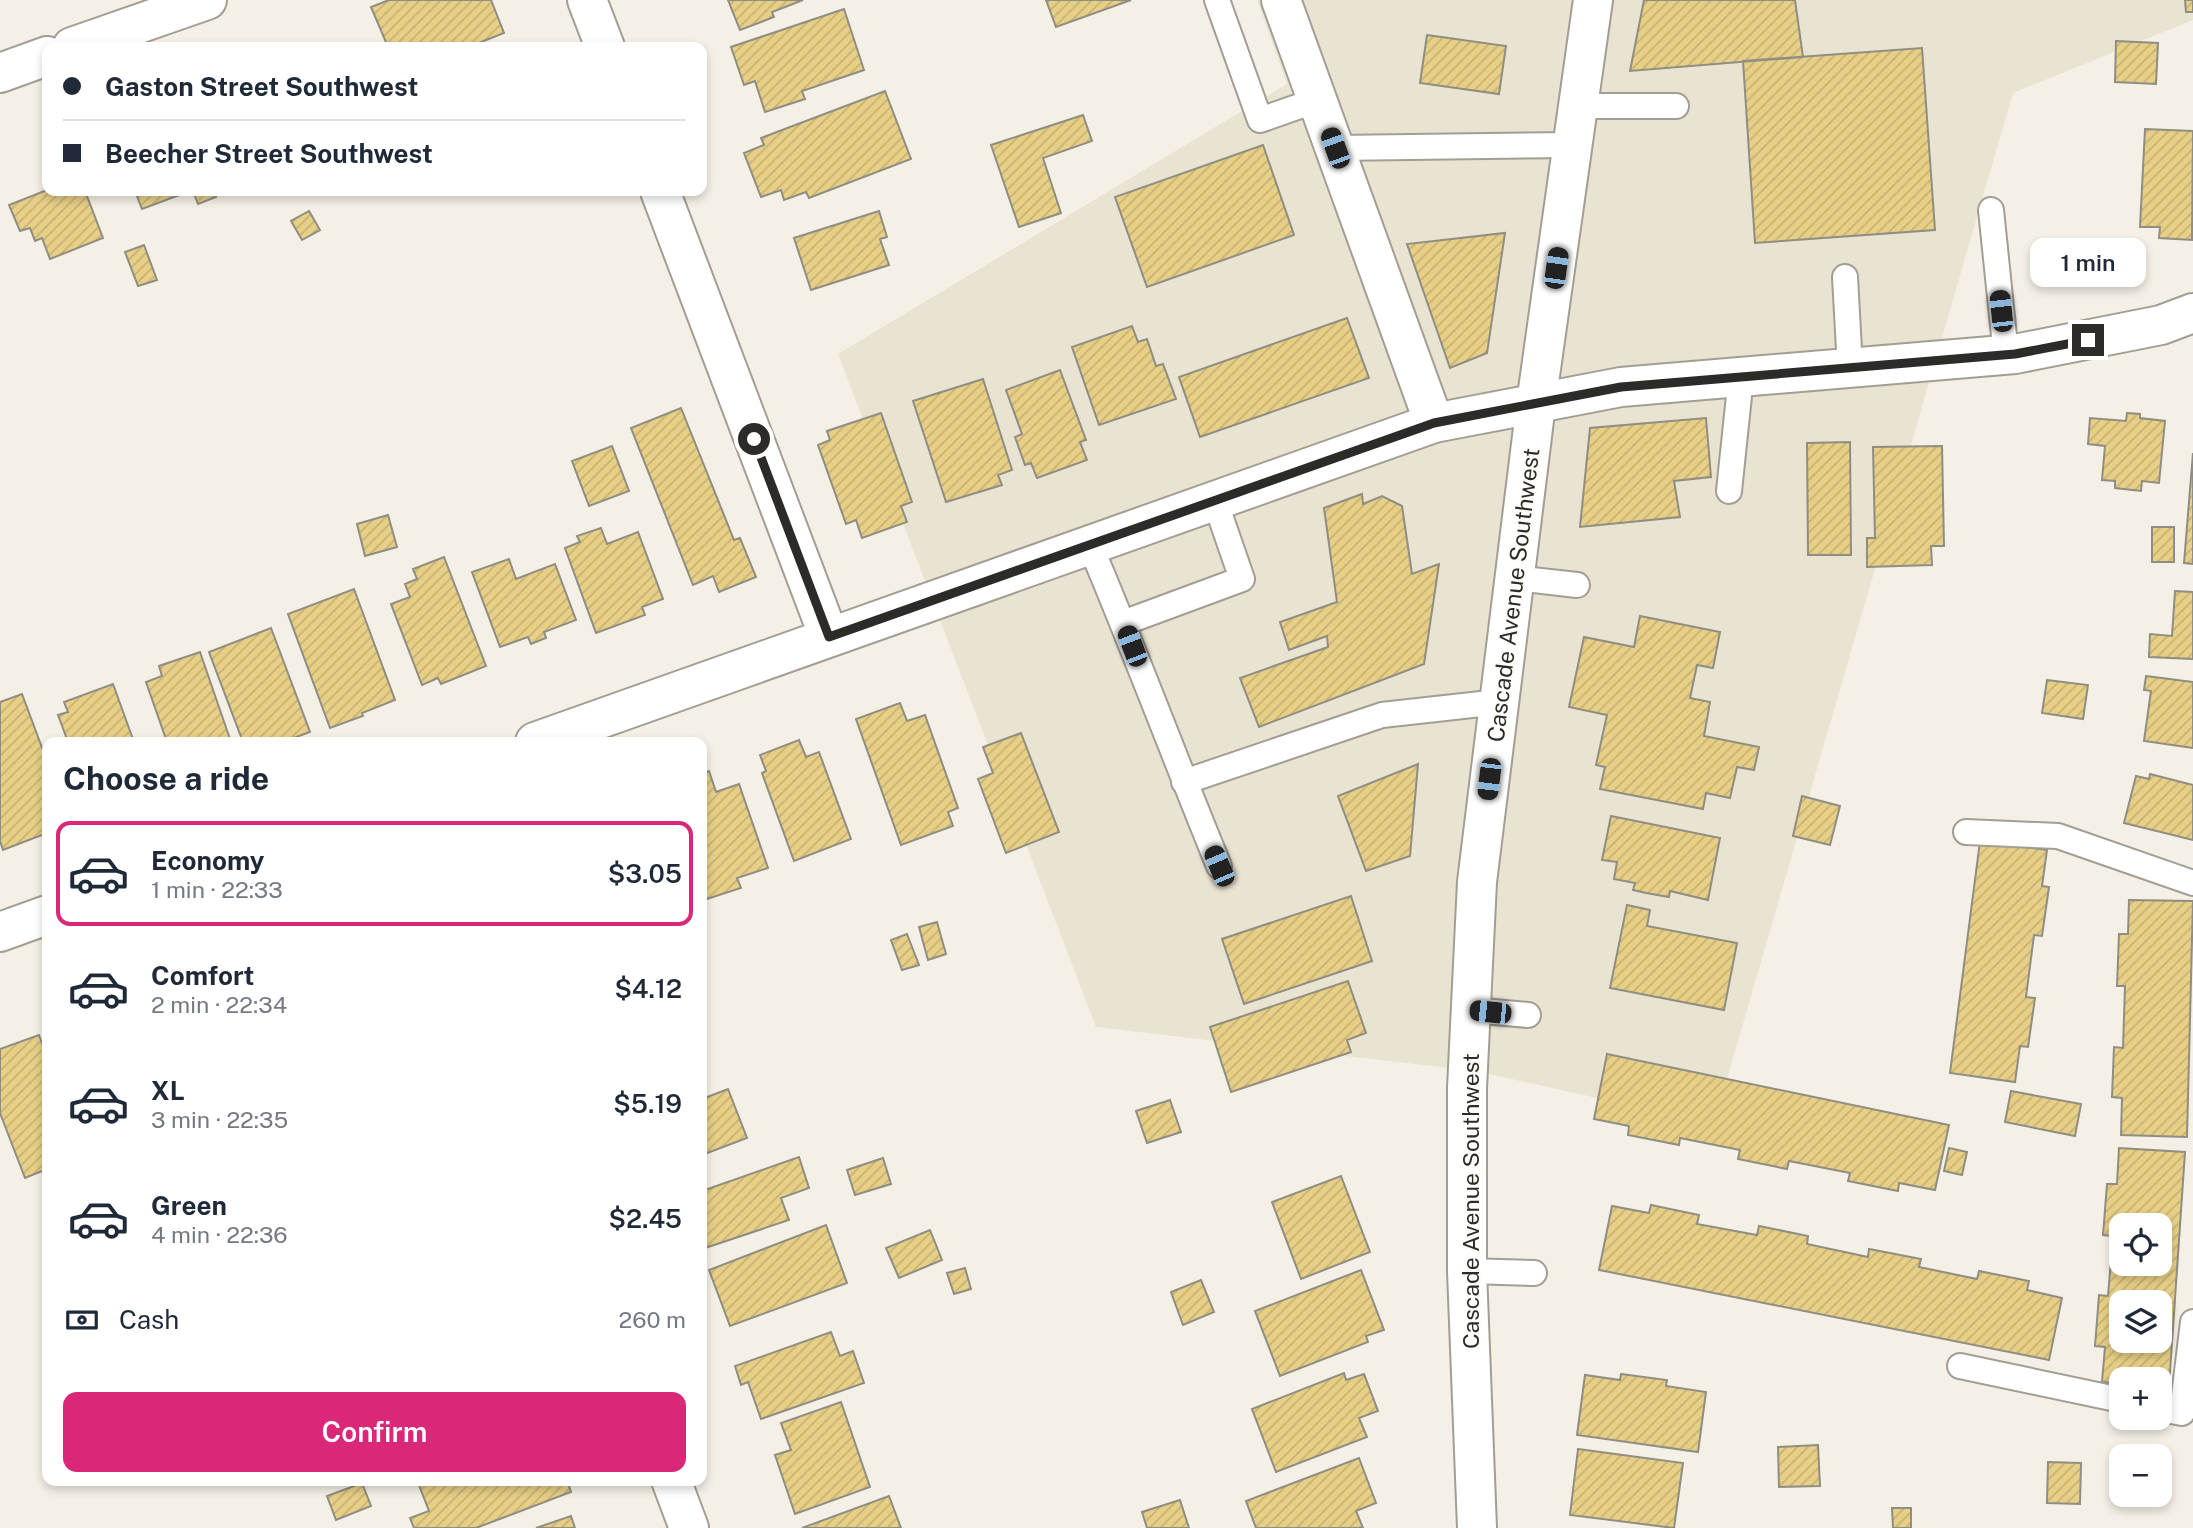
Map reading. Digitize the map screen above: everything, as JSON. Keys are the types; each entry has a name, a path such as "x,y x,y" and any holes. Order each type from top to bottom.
{"street":[{"path":"86,42 206,0"},
{"path":"587,0 603,42"},
{"path":"1281,0 1434,423"},
{"name":"Cascade Avenue Southwest","path":"1477,1528 1467,1270 1467,1088 1477,882 1536,404 1593,0"},
{"path":"0,73 42,58"},
{"path":"662,196 829,637"},
{"path":"549,737 1434,423 1621,387 2006,355 2161,325 2193,313"},
{"path":"0,932 42,917"},
{"path":"673,1486 689,1528"}],"lane":[{"path":"1217,0 1260,120 1317,100"},
{"path":"1578,106 1676,106"},
{"path":"1335,148 1573,145"},
{"path":"1991,209 2006,355"},
{"path":"1844,277 1850,368"},
{"path":"1728,491 1741,377"},
{"path":"1123,623 1242,579 1215,500"},
{"path":"1090,545 1219,866"},
{"path":"1515,578 1577,585"},
{"path":"1184,782 1382,715 1499,702"},
{"path":"1966,832 2058,836 2193,883"},
{"path":"1471,1010 1528,1016"},
{"path":"1467,1270 1534,1273"},
{"path":"2172,1411 2182,1413 2193,1322"},
{"path":"1960,1366 2109,1397"}],"shaded area":[{"path":"1257,0 2193,0 2193,20 2013,93 1714,1124 1476,1071 1096,1027 838,354 1287,84"}],"building":[{"path":"389,0 491,0 504,33 482,42 386,42 371,7"},
{"path":"728,0 803,0 772,12 774,17 740,30"},
{"path":"1046,0 1131,0 1056,27"},
{"path":"1644,0 1795,0 1803,57 1630,71"},
{"path":"2185,0 2193,0 2193,12 2186,12"},
{"path":"844,9 864,70 802,91 805,99 765,112 755,81 744,85 731,47"},
{"path":"1427,35 1506,46 1499,94 1420,83"},
{"path":"2116,41 2158,43 2156,84 2115,82"},
{"path":"1922,48 1935,230 1755,243 1743,61"},
{"path":"885,91 911,159 809,198 806,192 784,200 781,190 761,197 744,153 764,145 761,138"},
{"path":"1083,115 1092,141 1043,158 1061,213 1019,227 991,145"},
{"path":"2145,129 2193,131 2192,240 2159,238 2160,227 2140,227"},
{"path":"1263,145 1294,235 1147,287 1115,197"},
{"path":"42,192 42,196 87,196 103,238 50,259 42,238 35,241 30,228 20,231 9,205"},
{"path":"137,196 177,196 142,209"},
{"path":"195,196 216,197 198,204"},
{"path":"309,211 320,230 302,240 291,221"},
{"path":"879,211 887,237 880,239 889,265 811,290 794,238"},
{"path":"1505,233 1487,353 1450,368 1407,244"},
{"path":"144,245 157,280 138,286 125,252"},
{"path":"1347,318 1369,378 1200,437 1179,377"},
{"path":"1132,326 1138,342 1147,339 1156,366 1163,364 1176,399 1099,425 1072,347"},
{"path":"1060,370 1086,440 1080,442 1087,460 1037,478 1031,463 1025,465 1015,437 1022,434 1006,390"},
{"path":"983,379 1012,470 998,475 1002,485 946,502 913,401"},
{"path":"681,408 734,540 740,538 756,577 719,592 713,576 693,585 631,428"},
{"path":"881,413 912,502 901,506 907,522 862,538 856,520 846,524 818,445 830,440 827,431"},
{"path":"2127,413 2140,414 2140,418 2165,421 2159,483 2142,481 2141,491 2115,488 2115,481 2102,480 2105,446 2088,444 2090,418 2126,421"},
{"path":"1706,418 1711,477 1674,481 1680,517 1580,527 1590,428"},
{"path":"1850,442 1851,555 1808,555 1807,443"},
{"path":"612,446 629,491 589,506 572,461"},
{"path":"1942,446 1944,546 1931,546 1932,565 1867,567 1867,538 1875,538 1873,447"},
{"path":"2193,453 2193,564 2184,563"},
{"path":"1362,494 1363,504 1382,496 1402,506 1412,574 1439,564 1424,664 1259,727 1240,678 1328,647 1327,636 1289,650 1280,622 1337,602 1324,508"},
{"path":"388,515 397,547 365,556 357,524"},
{"path":"2152,527 2174,527 2174,562 2152,562"},
{"path":"601,528 607,544 638,532 663,599 642,607 645,615 596,633 565,548 580,542 577,536"},
{"path":"444,557 486,666 441,684 438,678 422,685 391,604 410,597 405,584 417,579 413,569"},
{"path":"509,559 516,579 555,564 576,620 544,632 546,638 531,644 528,637 500,647 472,572"},
{"path":"354,589 395,700 330,728 288,614"},
{"path":"2175,591 2193,592 2193,659 2149,657 2150,634 2172,636"},
{"path":"1640,616 1720,632 1713,668 1697,665 1690,698 1710,702 1704,736 1759,747 1754,770 1737,767 1730,798 1706,793 1703,809 1600,789 1605,767 1596,765 1607,715 1569,707 1584,637 1634,647"},
{"path":"271,628 310,732 296,737 241,737 209,652"},
{"path":"200,652 229,737 165,737 146,682 162,676 159,666"},
{"path":"2146,676 2193,682 2193,748 2144,741 2151,691 2144,690"},
{"path":"2047,680 2088,685 2083,719 2042,713"},
{"path":"113,684 132,737 66,737 58,715 68,712 64,702"},
{"path":"22,694 42,748 42,835 3,850 0,841 0,702"},
{"path":"900,703 907,721 925,715 958,808 948,812 953,826 901,845 856,719"},
{"path":"1021,733 1059,832 1006,853 978,779 993,773 983,747"},
{"path":"799,740 806,757 819,752 851,839 794,861 762,773 766,771 760,755"},
{"path":"1418,764 1410,856 1366,871 1338,796"},
{"path":"709,771 716,792 739,784 768,868 737,878 741,888 707,899"},
{"path":"2150,774 2193,785 2193,840 2124,823 2136,776 2149,779"},
{"path":"1802,796 1840,806 1830,845 1793,836"},
{"path":"1611,816 1720,838 1708,900 1670,891 1669,897 1646,893 1633,890 1635,883 1614,879 1617,862 1602,860"},
{"path":"1980,841 2047,850 2042,886 2049,887 2042,936 2034,935 2026,997 2035,998 2028,1047 2020,1046 2015,1082 1950,1073"},
{"path":"1351,896 1372,961 1244,1004 1222,939"},
{"path":"2129,900 2193,901 2187,1137 2121,1135 2122,1098 2112,1097 2114,1047 2123,1048 2125,986 2117,986 2119,934 2128,934"},
{"path":"1627,905 1650,910 1647,926 1737,943 1724,1010 1610,988"},
{"path":"937,922 946,954 928,960 919,927"},
{"path":"907,934 919,965 902,970 891,940"},
{"path":"1348,981 1366,1033 1347,1040 1351,1052 1231,1092 1210,1027"},
{"path":"39,1035 42,1043 42,1171 25,1178 0,1113 0,1049"},
{"path":"1607,1054 1949,1125 1935,1190 1899,1183 1898,1191 1848,1181 1850,1173 1789,1161 1787,1169 1738,1159 1740,1150 1680,1138 1679,1145 1628,1135 1629,1126 1594,1119"},
{"path":"728,1089 747,1138 707,1153 707,1097"},
{"path":"2011,1091 2081,1104 2075,1136 2005,1122"},
{"path":"1170,1100 1181,1132 1147,1143 1136,1111"},
{"path":"1949,1148 1967,1152 1962,1175 1944,1171"},
{"path":"2119,1148 2185,1152 2172,1343 2172,1290 2109,1290 2109,1353 2171,1353 2170,1367 2109,1367 2109,1382 2102,1382 2105,1347 2095,1346 2099,1295 2108,1296 2110,1276 2172,1276 2172,1213 2109,1213 2109,1236 2103,1235 2107,1184 2117,1184"},
{"path":"799,1157 809,1188 781,1198 789,1220 707,1247 707,1189"},
{"path":"883,1158 891,1184 855,1195 847,1170"},
{"path":"1341,1176 1370,1252 1301,1279 1272,1202"},
{"path":"1651,1205 1699,1215 1697,1224 1757,1235 1759,1226 1808,1236 1807,1244 1868,1257 1869,1249 1921,1259 1919,1267 1977,1279 1979,1271 2029,1281 2027,1290 2062,1298 2049,1360 1599,1270 1612,1206 1649,1213"},
{"path":"826,1225 847,1283 730,1326 709,1270"},
{"path":"930,1230 942,1260 899,1278 886,1248"},
{"path":"965,1268 971,1289 954,1294 947,1273"},
{"path":"1361,1270 1384,1330 1366,1336 1368,1342 1280,1376 1255,1311"},
{"path":"1201,1280 1214,1312 1183,1325 1171,1292"},
{"path":"831,1332 840,1356 853,1351 864,1383 761,1419 748,1382 741,1385 735,1366"},
{"path":"1344,1373 1346,1380 1364,1374 1378,1411 1359,1418 1367,1437 1276,1472 1252,1409"},
{"path":"1621,1374 1667,1380 1666,1386 1706,1392 1698,1452 1577,1435 1585,1375 1620,1380"},
{"path":"841,1402 870,1487 795,1514 775,1455 791,1450 781,1423"},
{"path":"1818,1445 1820,1486 1779,1487 1778,1447"},
{"path":"1578,1449 1683,1463 1674,1528 1570,1515"},
{"path":"1359,1458 1376,1503 1356,1511 1363,1528 1256,1528 1246,1501"},
{"path":"2048,1462 2081,1463 2080,1504 2047,1503"},
{"path":"354,1486 363,1486 371,1506 336,1520 327,1496"},
{"path":"419,1486 569,1486 571,1492 476,1528 414,1528 410,1518 429,1511"},
{"path":"889,1496 901,1528 802,1528"},
{"path":"1180,1500 1189,1528 1147,1528 1142,1512"},
{"path":"1892,1508 1911,1508 1911,1528 1893,1528"},
{"path":"571,1516 575,1528 536,1528"}],"route":[{"path":"754,439 829,637 1434,423 1621,387 2015,354 2088,340"}]}
